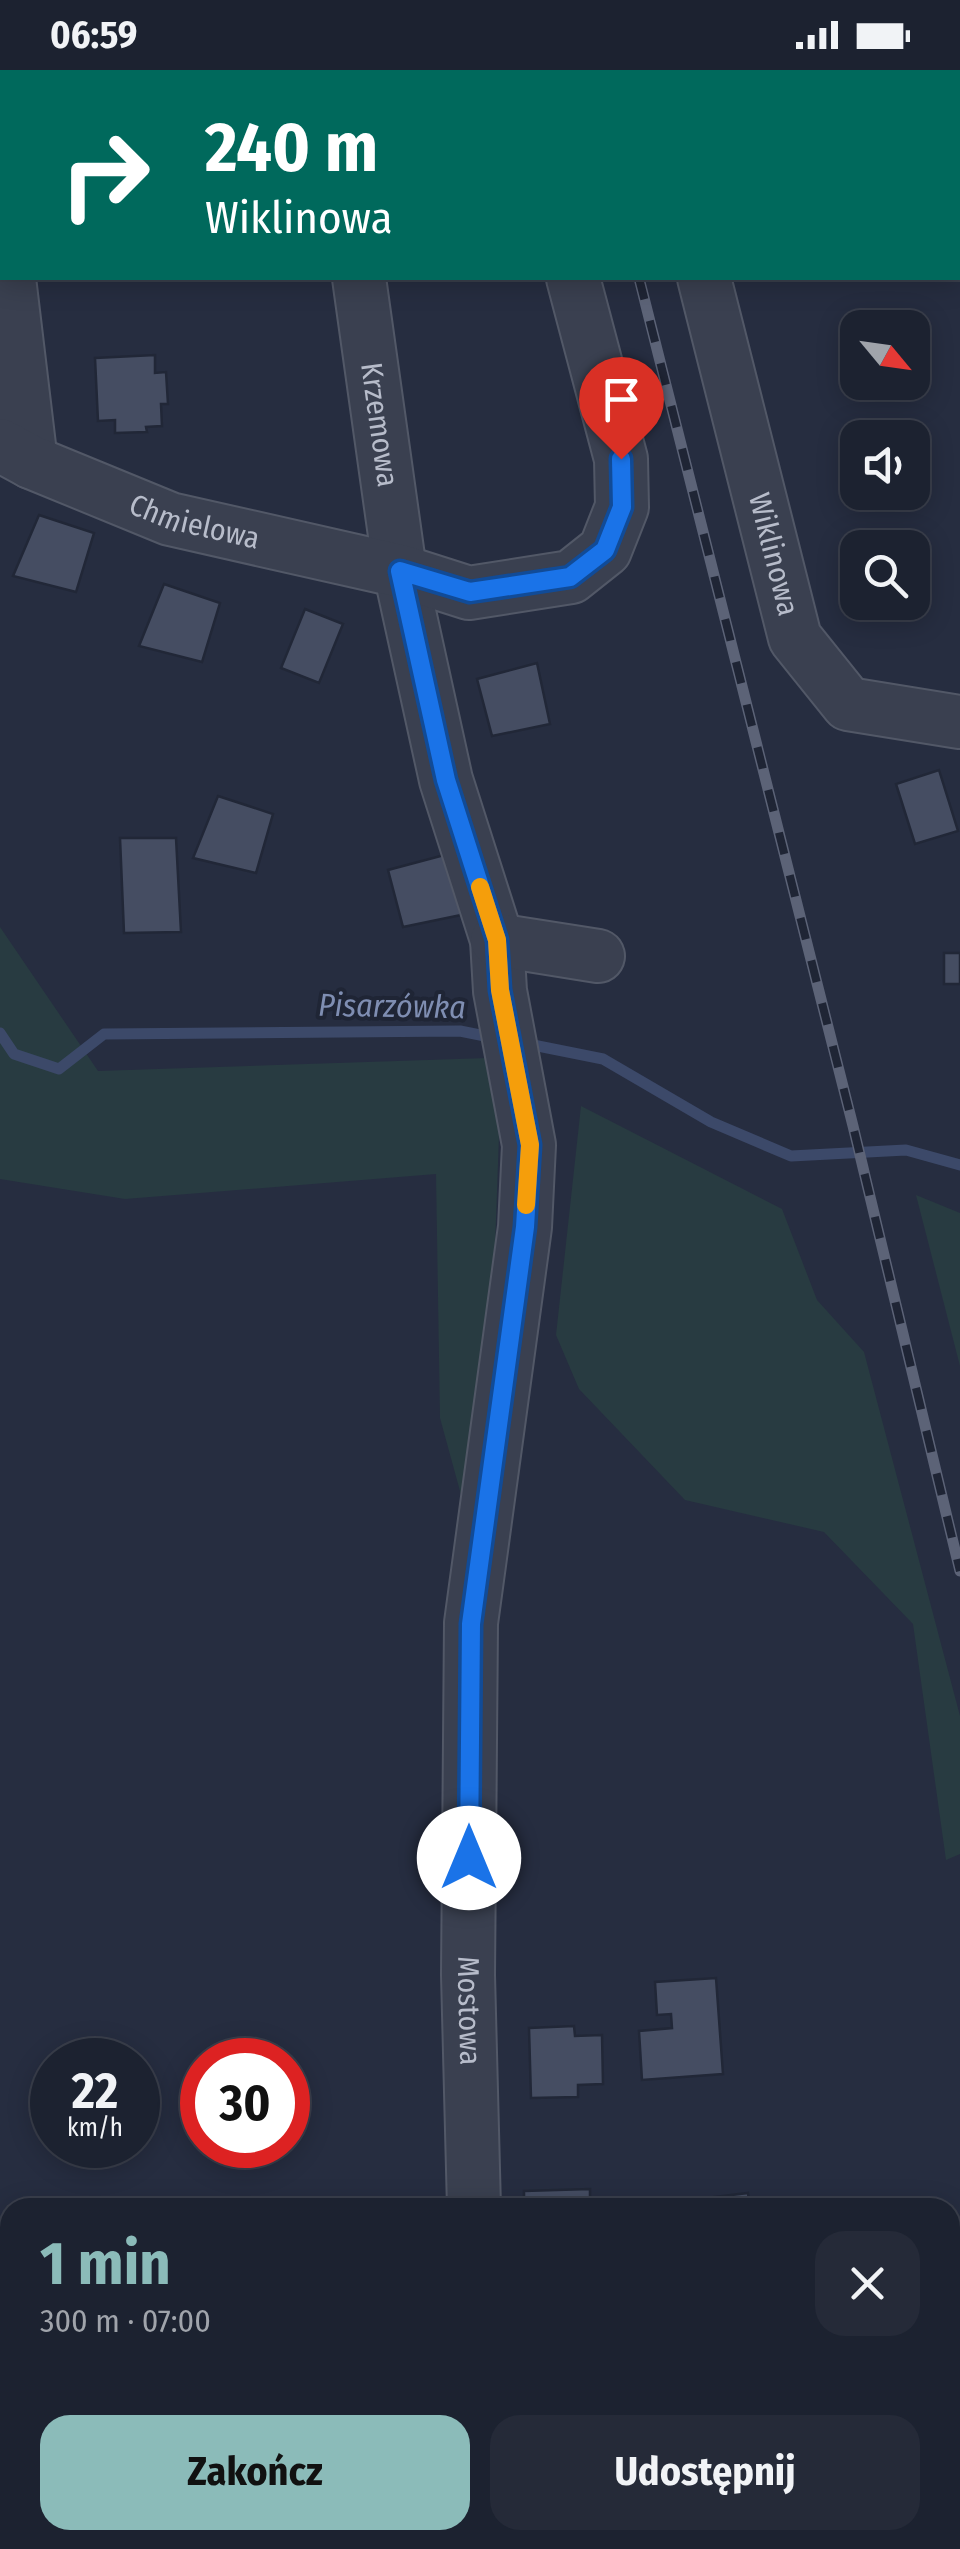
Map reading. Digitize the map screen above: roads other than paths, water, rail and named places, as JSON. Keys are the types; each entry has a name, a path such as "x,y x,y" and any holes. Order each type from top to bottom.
{"street":[{"path":"8,280 15,453"},
{"name":"Krzemowa","path":"359,280 400,571"},
{"path":"400,571 470,592 570,577 605,550 622,507 621,459 574,280"},
{"name":"Wiklinowa","path":"705,280 795,638 848,704 960,722"},
{"name":"Chmielowa","path":"15,453 170,519 400,571"},
{"name":"Mostowa","path":"400,571 446,780 497,940 500,990 530,1145 525,1227 471,1624 468,1975 474,2198"},
{"path":"497,940 598,956"}],"waterway":[{"name":"Pisarzówka","path":"0,1033 14,1054 59,1069 104,1034 460,1031 495,1038"},
{"name":"Pisarzówka","path":"523,1043 603,1059 711,1122 791,1156 906,1150 960,1165"}],"railway":[{"path":"640,280 853,1126 960,1571"}]}
